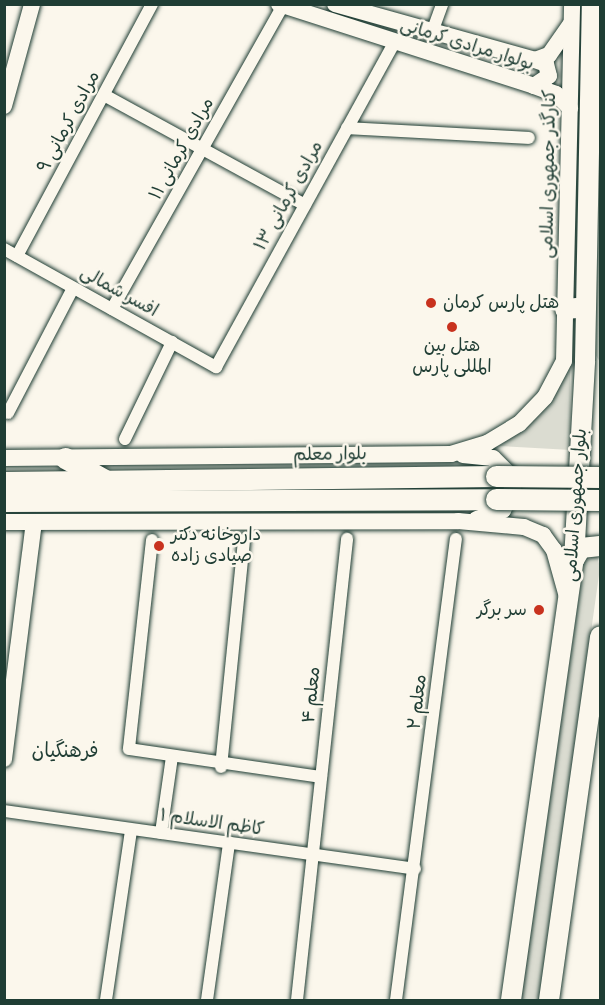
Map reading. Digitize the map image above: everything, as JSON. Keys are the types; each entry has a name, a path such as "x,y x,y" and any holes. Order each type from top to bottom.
{"highway":[{"path":"65,458 106,480"},
{"name":"بلوار معلم","path":"4,482 496,476 600,477"},
{"path":"4,501 600,500"},
{"path":"4,508 34,501"}],"main road":[{"name":"بلوار جمهوری اسلامی","path":"511,1000 574,560 580,484 586,307 592,4"},
{"path":"565,309 586,307"},
{"path":"580,484 600,505"},
{"path":"574,560 581,548 600,546"},
{"path":"549,1000 600,637"}],"street":[{"path":"4,106 27,38 32,4"},
{"path":"27,38 46,4"},
{"name":"مرادی کرمانی ۹","path":"17,256 152,4"},
{"name":"بولوار مرادی کرمانی","path":"335,4 432,35 534,60 549,55 572,23"},
{"path":"432,35 441,4"},
{"name":"کنارگذر جمهوری اسلامی","path":"565,309 572,4"},
{"name":"بولوار مرادی کرمانی","path":"281,5 394,44 534,86 556,94 570,108"},
{"name":"مرادی کرمانی ۱۱","path":"112,309 281,5"},
{"name":"مرادی کرمانی ۱۳","path":"216,367 394,44"},
{"path":"534,60 549,70 546,82 534,86"},
{"path":"104,94 305,205"},
{"path":"347,128 529,138"},
{"name":"افسر شمالی","path":"4,249 216,367"},
{"path":"8,412 74,288"},
{"name":"بلوار معلم","path":"4,458 451,454 504,434 545,396 564,361 565,309"},
{"path":"125,439 172,342"},
{"path":"451,454 493,458 507,470 513,487 507,505 493,517 458,521"},
{"path":"4,522 458,521 524,527 543,535 554,550 568,601"},
{"path":"4,759 34,523"},
{"name":"معلم ۴","path":"297,1000 347,539"},
{"name":"معلم ۲","path":"396,1000 415,869 456,539"},
{"path":"152,540 129,749 221,766 321,777"},
{"path":"221,766 244,540"},
{"path":"161,833 172,757"},
{"name":"کاظم الاسلام ۱","path":"4,811 415,869"},
{"path":"106,1000 131,830"},
{"path":"207,1000 229,843"}],"shaded area":[{"path":"600,120 600,362 595,354"},
{"path":"570,368 571,450 499,446 540,415"},
{"path":"597,555 600,568 539,1000 521,1000 584,562"}],"place":[{"name":"هتل پارس کرمان","path":"431,303"},
{"name":"هتل بین المللی پارس","path":"452,327"},
{"name":"داروخانه دکتر صیادی زاده","path":"159,546"},
{"name":"سر برگر","path":"539,610"}],"district":[{"name":"فرهنگیان","path":"65,750"}]}
